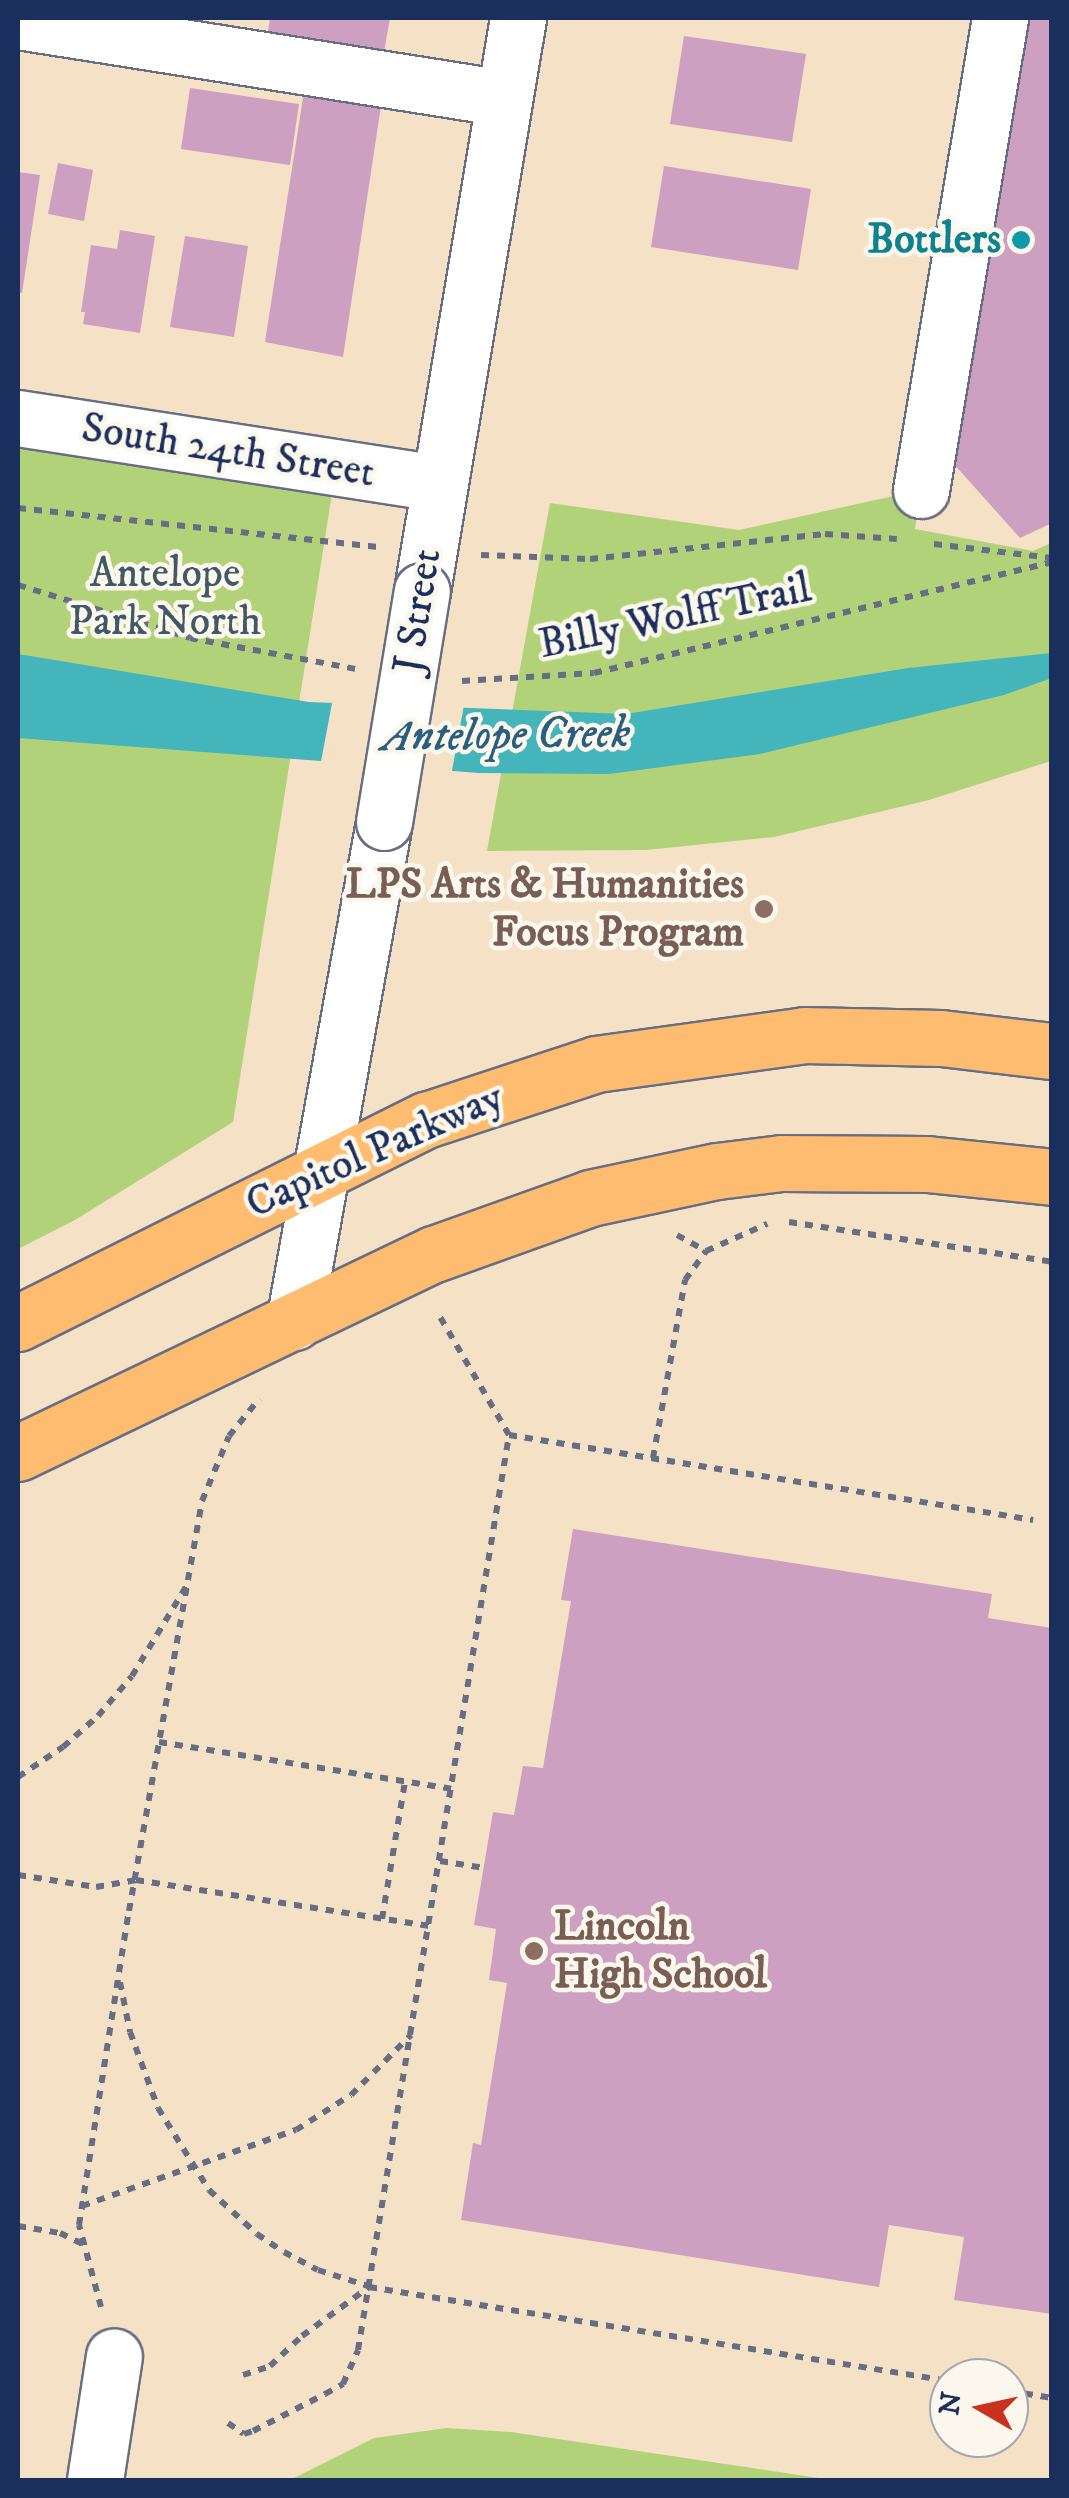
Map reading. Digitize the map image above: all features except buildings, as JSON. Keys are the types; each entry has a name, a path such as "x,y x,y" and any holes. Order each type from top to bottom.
{"main road":[{"name":"Capitol Parkway","path":"18,1323 320,1170 426,1120 510,1089 648,1054 787,1036 853,1034 1052,1051"},
{"path":"18,1453 434,1254 590,1198 700,1174 782,1164 853,1162 1052,1176"}],"street":[{"name":"J Street","path":"294,1322 384,822 518,18"},
{"path":"919,516 1000,18"},
{"path":"18,21 504,98"},
{"name":"South 24th Street","path":"18,418 438,483"},
{"path":"94,2480 114,2356"}],"path":[{"path":"18,508 367,546"},
{"name":"Billy Wolff Trail","path":"919,516 1052,560"},
{"name":"Billy Wolff Trail","path":"478,555 590,559 825,534 898,539"},
{"name":"Billy Wolff Trail","path":"444,679 480,683 594,673 1052,560"},
{"path":"18,585 190,638 370,670"},
{"path":"654,1458 685,1280 706,1251 727,1238 764,1224 794,1222 1052,1262"},
{"path":"228,2423 244,2434 252,2432 343,2384 358,2350 370,2286 509,1434 437,1318 437,1304"},
{"path":"114,2356 79,2225 118,1976 202,1501 220,1454 241,1420 270,1387"},
{"path":"509,1434 1033,1520"},
{"path":"18,1777 63,1747 110,1703 132,1676 191,1578"},
{"path":"159,1742 451,1789"},
{"path":"382,1919 404,1782"},
{"path":"440,1860 484,1868"},
{"path":"18,1875 96,1887 136,1880 429,1926"},
{"path":"118,1976 142,2069 193,2170 256,2234 318,2270 370,2286 929,2378"},
{"path":"82,2206 269,2143 324,2114 377,2072 412,2034"},
{"path":"18,2226 60,2233 84,2245"},
{"path":"243,2374 270,2366 302,2336 370,2286"}],"green space":[{"name":"Antelope Park North","path":"18,419 336,468 233,1122 75,1220 18,1249"},
{"path":"921,490 915,529 1033,551 1051,543 1051,761 929,800 774,837 646,850 487,851 550,503 739,530"},
{"path":"447,2428 511,2432 832,2480 290,2480 374,2438"}],"water":[{"name":"Antelope Creek","path":"1051,653 1052,678 1004,695 760,754 609,774 479,773 18,738 18,654 309,702 626,714 908,668"}],"pier":[{"path":"333,698 464,705 451,776 320,767"}],"place":[{"name":"Bottlers","path":"1021,240"},
{"name":"LPS Arts & Humanities Focus Program","path":"764,909"},
{"name":"Lincoln High School","path":"534,1951"}]}
